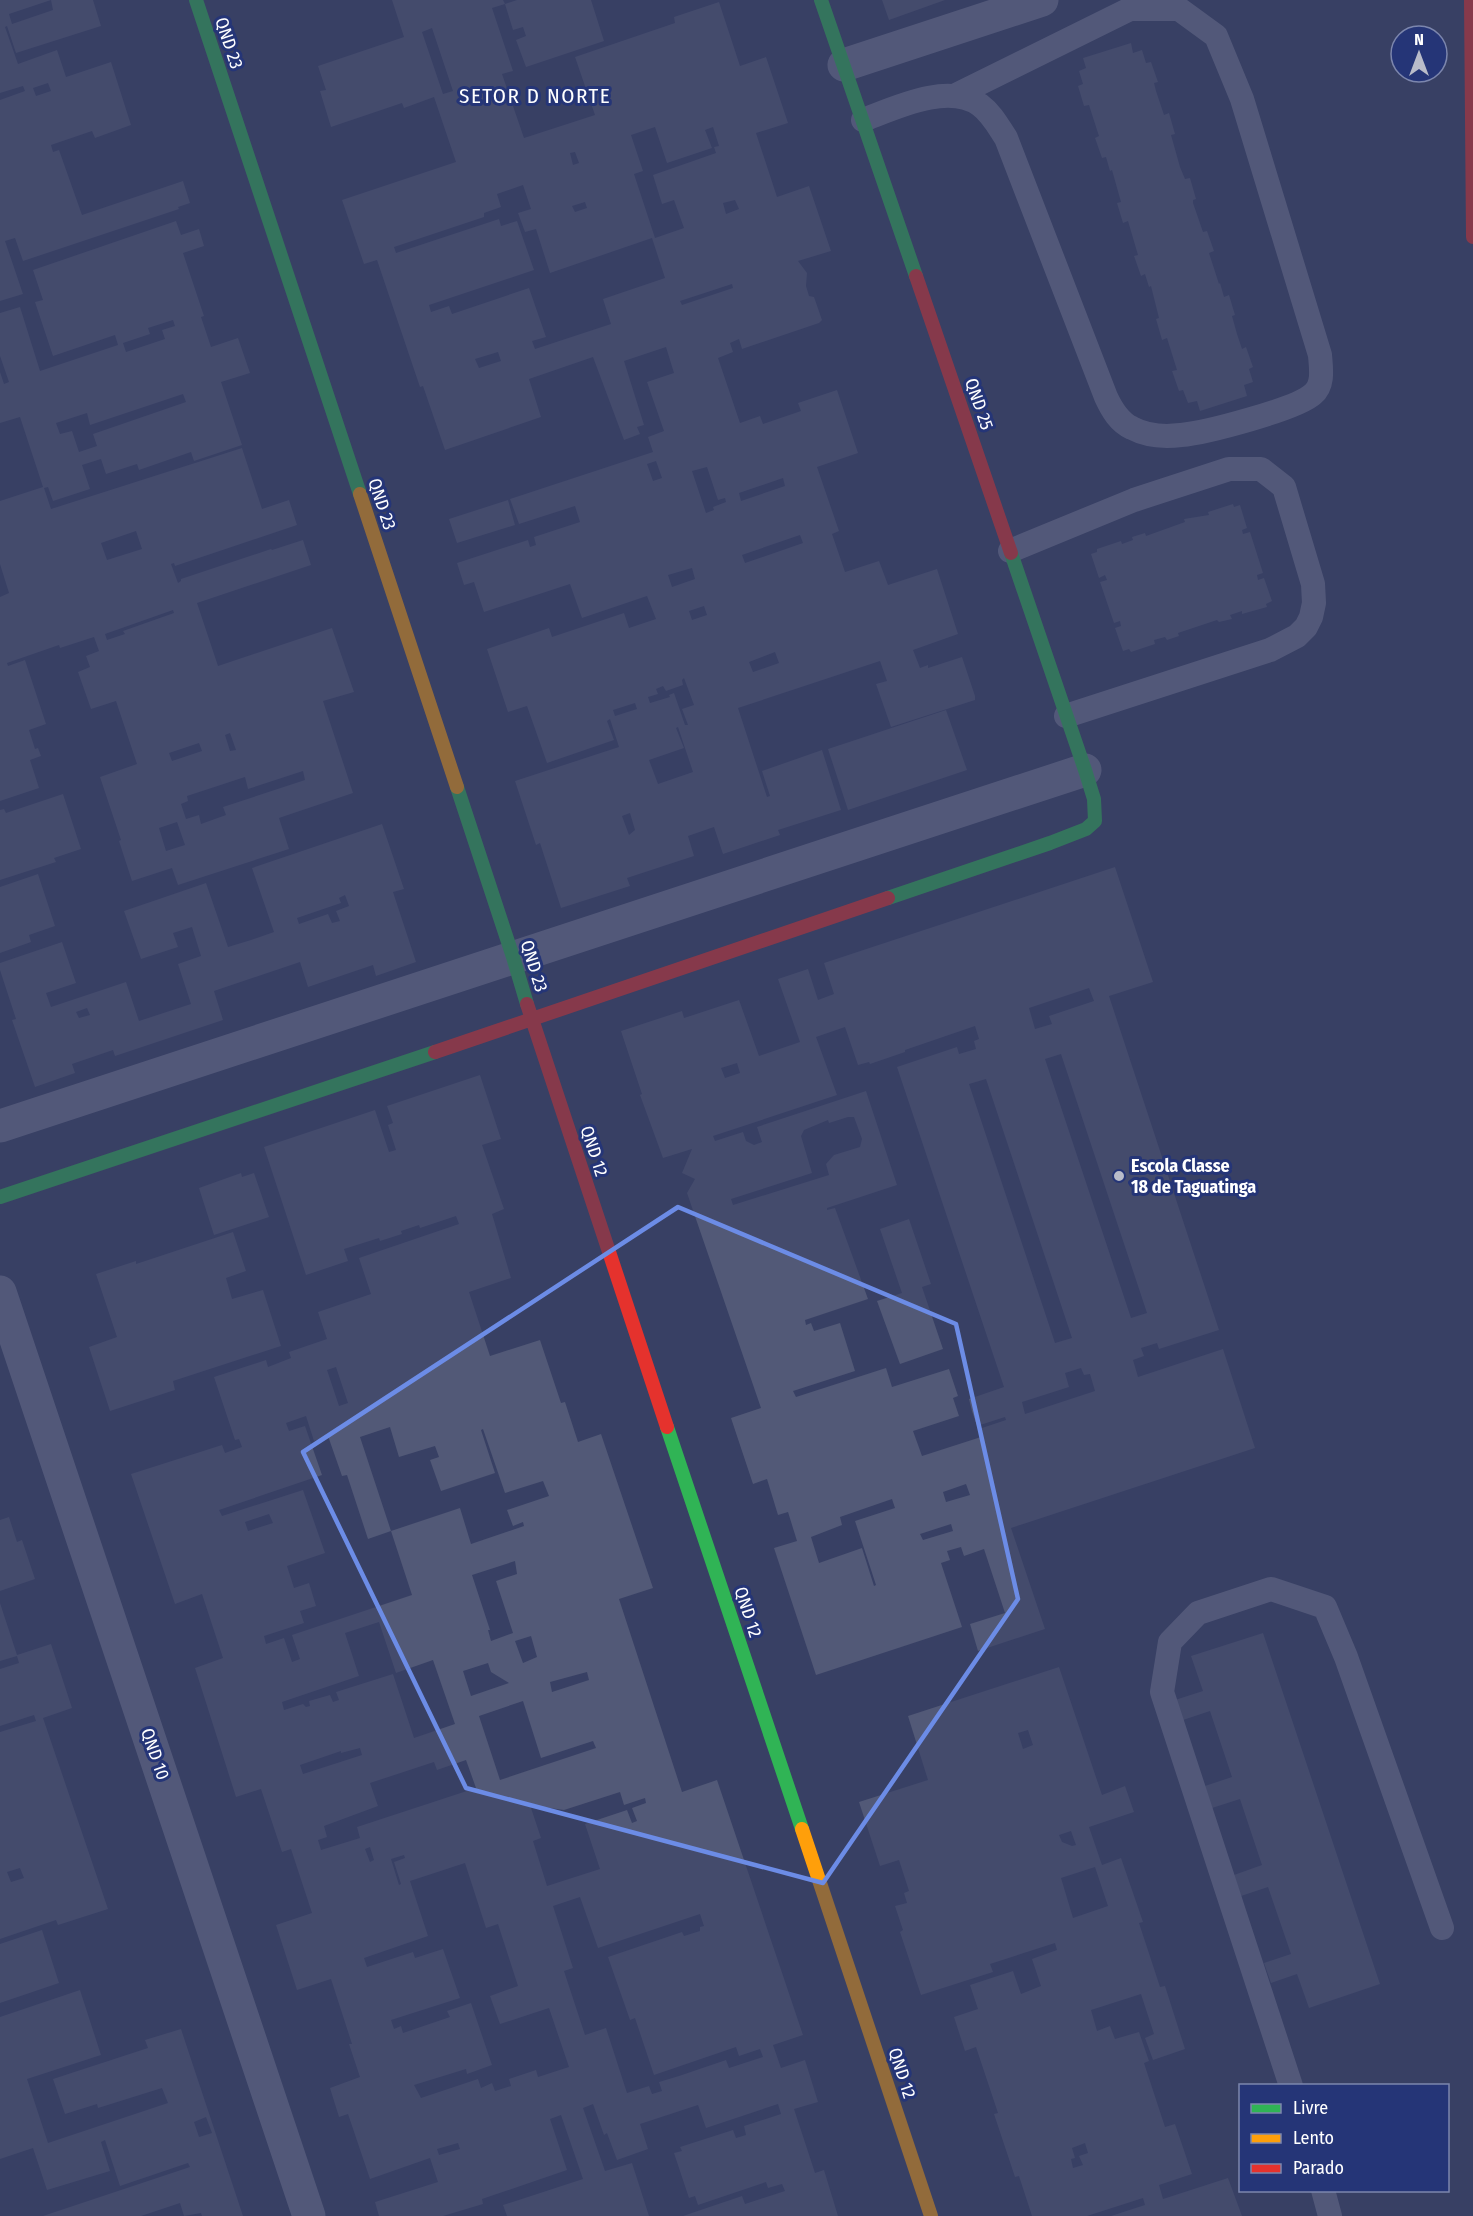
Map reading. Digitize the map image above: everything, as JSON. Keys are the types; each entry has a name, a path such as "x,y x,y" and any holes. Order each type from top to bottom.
{"main road":[{"name":"QND 23","path":"196,0 513,957 531,1020"},
{"name":"QND 25","path":"531,1020 1059,840 1089,827 1095,821 1095,807 1085,770 821,0"},
{"path":"1471,0 1473,237"},
{"path":"0,1197 531,1020"},
{"name":"QND 12","path":"531,1020 931,2216"}],"street":[{"path":"844,65 1042,0"},
{"path":"0,1126 1085,770"},
{"name":"QND 10","path":"0,1292 309,2216"}],"lane":[{"path":"863,120 912,102 934,97 954,96 979,104 993,117 1006,138 1106,397 1117,417 1132,429 1148,434 1182,435 1266,414 1302,402 1313,394 1320,380 1320,355 1242,99 1216,36 1179,9 1130,9 954,96"},
{"path":"1010,551 1134,500 1229,469 1261,469 1284,487 1313,584 1314,603 1306,627 1297,636 1270,650 1066,716"},
{"path":"1291,2084 1162,1692 1170,1642 1198,1612 1270,1589 1325,1607 1346,1657 1442,1928"},
{"path":"1324,2192 1330,2216"}],"highlighted area":[{"path":"678,1207 956,1324 1018,1599 823,1883 466,1788 303,1452"}],"building":[{"path":"0,0 51,0 93,0 101,26 16,53 7,26 5,27 18,64 57,50 66,77 111,62 131,125 95,138 92,131 51,145 53,152 59,150 82,215 183,181 190,203 178,207 179,209 23,261 15,238 5,241 23,294 0,301 0,100 25,91 23,86 0,93","holes":["51,0 53,10 12,24 9,14","48,83 51,91 36,96 33,88"]},
{"path":"392,0 503,0 505,4 492,8 513,71 502,74 524,138 595,115 575,57 675,23 674,17 719,2 740,66 766,57 788,123 756,133 777,197 809,186 831,251 798,261 807,273 806,286 809,296 814,297 822,320 742,349 739,339 730,343 733,352 718,358 740,423 760,416 763,424 801,411 798,403 837,390 858,453 817,467 839,531 832,534 845,572 879,561 888,585 937,569 958,634 913,650 920,668 928,665 928,668 962,657 975,696 975,700 891,727 876,684 887,681 880,661 738,708 767,797 770,796 762,771 822,750 841,810 778,830 780,835 723,854 714,827 688,836 694,856 627,878 630,886 561,908 540,843 536,845 515,781 619,747 610,719 607,721 614,740 547,763 527,706 508,712 487,649 549,628 552,637 624,613 629,628 656,619 647,596 582,618 570,584 484,612 474,582 464,585 457,563 528,540 530,547 536,545 534,537 580,522 575,506 519,524 510,499 653,452 648,437 664,431 647,382 674,373 666,347 624,361 644,425 637,427 640,434 624,440 593,357 529,379 541,417 445,450 423,386 420,387 377,260 364,264 342,200 456,162 434,97 404,108 402,103 331,127 320,91 326,90 318,66 404,37","holes":["432,28 453,91 443,94 422,32","655,127 667,163 712,148 705,130 713,127 719,146 714,147 716,153 653,175 662,204 674,200 684,228 655,238 634,174 643,171 631,135","575,152 579,163 573,165 570,153","523,185 531,209 518,213 525,232 536,229 550,273 652,238 665,278 603,299 611,324 535,349 532,341 546,337 529,288 452,314 449,306 431,312 429,305 534,270 517,221 501,226 499,219 396,253 394,247 484,217 484,213 501,207 497,194","735,200 739,209 726,214 723,203","585,202 587,208 575,212 572,206","732,284 733,288 682,305 680,301","498,352 501,361 479,368 475,359","656,461 662,478 653,481 647,464","707,467 718,500 725,498 726,502 713,507 714,510 706,513 692,471","783,478 785,486 741,501 739,493","800,535 803,543 745,563 742,555","692,568 695,579 672,587 668,575","704,606 707,615 692,620 689,611","775,652 779,663 753,672 749,662","684,678 694,705 682,709 688,725 685,725 674,693 669,695 670,697 650,703 648,697 658,694 656,689 663,686 666,691 683,685","635,703 637,709 615,716 613,710","678,727 693,772 658,784 649,760 684,748 676,728","630,813 635,830 629,835 622,816"]},
{"path":"517,0 591,0 604,41 526,67 516,40 526,36 523,27 513,30 505,4"},
{"path":"882,0 945,0 889,20"},
{"path":"1131,43 1133,53 1142,50 1146,63 1151,62 1158,82 1154,83 1164,115 1169,113 1175,134 1171,135 1180,167 1185,179 1190,178 1196,199 1193,203 1203,232 1207,231 1214,251 1209,253 1219,284 1224,297 1229,295 1235,315 1232,316 1242,349 1246,347 1253,367 1249,369 1253,382 1244,385 1247,396 1200,411 1197,401 1188,403 1183,390 1179,391 1172,371 1177,370 1167,338 1162,340 1156,319 1159,318 1151,286 1149,287 1145,274 1141,276 1134,256 1138,255 1128,221 1123,223 1117,203 1121,202 1112,170 1110,171 1106,157 1102,158 1095,138 1099,136 1089,105 1084,106 1078,86 1083,84 1079,71 1086,68 1083,58"},
{"path":"176,221 181,235 199,229 204,246 183,253 204,316 201,317 211,347 238,338 250,373 221,382 242,445 194,461 191,452 139,470 137,464 106,474 101,459 82,465 90,489 53,501 48,487 44,488 51,509 242,448 262,509 289,500 297,525 175,566 174,563 171,564 178,583 181,579 303,540 311,565 197,603 218,666 332,628 354,692 323,701 353,793 279,818 289,849 178,885 172,868 132,881 100,777 137,764 116,701 91,709 78,672 90,667 86,656 99,651 94,637 60,648 59,645 7,663 8,666 25,660 46,724 29,730 35,749 38,748 41,756 30,760 39,788 0,801 0,597 9,593 0,564 0,501 43,487 20,417 0,423 0,372 4,384 9,382 0,356 0,313 20,307 40,371 118,345 115,335 53,356 35,302 43,300 33,270","holes":["173,320 175,326 162,330 165,339 126,352 123,343 150,334 148,328","183,394 186,402 93,434 97,446 79,452 72,431 60,434 56,423 87,413 90,425","136,531 142,549 107,560 101,543","173,610 174,613 123,631 125,634 107,640 105,634","230,733 236,750 230,751 225,735","199,743 202,751 172,761 169,753","303,771 305,780 223,807 226,815 201,824 199,815 186,819 181,804 188,801 187,796 245,777 248,789","177,822 185,845 166,851 159,828"]},
{"path":"508,500 515,525 457,543 449,519"},
{"path":"1233,504 1234,507 1240,505 1247,528 1242,530 1243,534 1250,532 1263,573 1257,575 1258,580 1264,578 1272,601 1266,604 1267,607 1230,615 1232,619 1219,622 1217,620 1178,633 1179,636 1167,640 1165,637 1154,640 1155,644 1131,652 1129,649 1123,651 1115,628 1121,626 1120,621 1114,623 1100,582 1107,580 1105,575 1099,578 1091,554 1097,552 1097,549 1121,541 1122,544 1133,540 1132,537 1145,533 1146,536 1185,522 1184,519 1209,515 1208,512"},
{"path":"946,710 967,770 848,810 828,749"},
{"path":"63,794 81,849 54,858 56,862 0,880 0,810 4,809 6,813"},
{"path":"382,824 404,889 393,892 416,962 376,976 373,965 308,987 300,962 214,991 223,1020 115,1056 113,1050 72,1064 75,1073 35,1087 12,1020 16,1019 0,970 0,963 62,942 76,983 46,993 51,1007 126,982 139,1021 191,1004 178,964 201,956 192,927 173,933 178,947 141,959 124,911 206,883 228,947 251,940 274,932 252,868","holes":["345,895 349,906 336,911 340,921 332,923 328,914 299,924 297,918 341,903 339,898","87,1008 90,1015 79,1018 76,1012"]},
{"path":"1115,867 1153,982 1109,996 1219,1330 1159,1349 1157,1343 1141,1348 1144,1356 1133,1360 1138,1377 1223,1349 1255,1448 1011,1528 1045,1629 978,1651 970,1624 1005,1613 984,1549 964,1556 961,1547 947,1551 950,1560 941,1563 962,1627 816,1675 774,1548 797,1541 788,1512 778,1515 767,1479 753,1484 731,1418 761,1408 687,1193 695,1179 682,1173 692,1149 663,1158 640,1095 642,1094 621,1031 682,1011 684,1018 739,1000 759,1056 800,1042 778,979 808,969 818,1000 834,994 824,963","holes":["1089,988 1094,1001 1049,1016 1052,1024 1035,1029 1029,1008","975,1026 979,1039 974,1041 976,1049 959,1054 957,1047 897,1067 1004,1387 969,1399 972,1411 977,1426 1005,1417 1006,1420 979,1429 981,1437 922,1456 913,1431 959,1416 953,1398 958,1396 949,1369 892,1387 886,1368 796,1397 793,1391 855,1371 840,1323 814,1331 811,1323 806,1325 805,1320 868,1299 835,1208 827,1210 827,1208 897,1185 866,1091 757,1127 762,1142 754,1145 746,1141 743,1132 715,1141 713,1136 837,1095 816,1037 845,1027 858,1065 869,1062 870,1064 905,1052 905,1050","1061,1054 1147,1313 1131,1318 1045,1059","737,1063 740,1073 725,1078 721,1068","986,1079 1072,1338 1055,1343 969,1084","854,1117 862,1139 860,1147 834,1155 826,1164 829,1175 733,1205 731,1199 812,1173 801,1136 804,1130 828,1120 829,1123","1081,1368 1084,1375 1090,1374 1095,1391 1025,1414 1022,1402 1069,1387 1065,1373","966,1484 970,1495 946,1502 943,1492","892,1499 895,1508 855,1521 876,1585 874,1586 862,1548 819,1563 811,1537 842,1525 840,1517","951,1524 953,1531 923,1540 920,1534"]},
{"path":"38,874 55,926 29,935 31,942 0,953 0,887"},
{"path":"480,1075 501,1139 482,1145 504,1209 492,1214 511,1278 469,1292 490,1356 540,1340 561,1403 565,1402 578,1442 601,1434 653,1588 619,1599 682,1792 717,1780 803,2035 773,2045 781,2068 805,2060 818,2102 794,2109 815,2173 824,2170 838,2216 683,2216 742,2196 745,2204 785,2191 782,2184 768,2188 766,2182 698,2205 695,2196 689,2198 674,2153 682,2151 680,2147 733,2130 736,2138 746,2135 744,2126 781,2114 778,2104 706,2128 698,2105 640,2124 648,2149 617,2160 607,2133 604,2135 593,2104 583,2108 605,2171 632,2163 649,2216 507,2216 503,2205 583,2179 561,2115 550,2119 567,2170 482,2199 483,2204 443,2216 379,2216 375,2202 438,2182 430,2158 370,2179 348,2114 339,2117 330,2088 360,2077 331,1979 297,1990 276,1925 312,1913 291,1849 282,1852 261,1789 236,1797 195,1668 223,1658 202,1594 175,1604 131,1474 222,1445 225,1453 242,1447 239,1439 235,1440 214,1377 266,1360 268,1367 291,1358 289,1352 327,1339 318,1312 371,1294 359,1258 459,1224 456,1216 420,1228 419,1225 401,1231 402,1234 380,1241 379,1238 344,1249 348,1261 306,1275 264,1147 375,1110 389,1152 396,1150 388,1125 393,1123 387,1106","holes":["336,1367 348,1403 339,1406 327,1370","306,1416 314,1441 328,1436 342,1476 347,1475 368,1539 391,1531 412,1595 292,1635 300,1659 292,1662 284,1638 266,1644 264,1636 304,1623 300,1611 316,1606 309,1583 294,1588 287,1566 325,1553 303,1490 222,1516 219,1510 322,1475 305,1426 289,1431 286,1423","390,1427 399,1457 435,1446 439,1457 430,1460 441,1491 495,1473 481,1430 483,1429 505,1493 543,1481 549,1496 507,1510 513,1526 523,1522 524,1526 471,1544 460,1508 391,1531 360,1437","269,1514 273,1523 248,1531 245,1522","515,1561 517,1574 496,1581 513,1633 491,1641 488,1630 490,1630 472,1575","379,1622 396,1673 433,1660 455,1724 414,1738 393,1674 336,1692 339,1700 333,1702 330,1695 309,1701 310,1706 306,1707 303,1704 284,1710 282,1702 359,1676 345,1633","531,1636 537,1657 523,1663 515,1641","488,1663 491,1672 509,1683 471,1696 463,1671","587,1672 589,1680 552,1692 550,1682","523,1701 541,1758 593,1741 596,1748 500,1780 479,1716","360,1748 362,1755 303,1774 300,1765 341,1751 341,1753","466,1760 476,1788 357,1827 360,1838 321,1850 318,1840 327,1837 324,1826 378,1806 370,1783 434,1762 437,1770","620,1792 624,1805 645,1798 646,1803 632,1808 637,1821 632,1823 627,1810 585,1824 600,1869 547,1886 533,1841 541,1838 531,1808 536,1806 564,1810","370,1847 374,1860 370,1862 365,1849","404,1855 405,1858 394,1862 401,1884 399,1885 391,1859","465,1863 486,1928 498,1924 518,1986 490,1996 500,2024 549,2008 569,2067 538,2077 536,2070 509,2079 511,2086 495,2091 492,2083 481,2088 478,2079 421,2098 414,2085 466,2069 467,2074 492,2065 471,2003 447,2011 450,2017 403,2033 401,2026 394,2029 391,2020 460,1998 443,1949 415,1958 413,1952 367,1967 364,1958 428,1936 410,1881","580,1897 598,1948 700,1914 704,1926 700,1927 700,1931 684,1936 682,1932 608,1957 630,2020 635,2018 654,2075 736,2047 739,2056 760,2049 763,2057 729,2068 726,2060 659,2082 662,2091 652,2094 649,2086 627,2093 606,2028 585,2035 564,1971 573,1968 553,1906","458,2143 460,2149 439,2155 437,2149"]},
{"path":"241,1173 242,1177 254,1173 269,1217 214,1235 199,1188"},
{"path":"909,1219 931,1284 922,1287 943,1349 900,1364 877,1301 902,1293 880,1229"},
{"path":"233,1232 246,1271 226,1278 232,1299 263,1290 281,1346 173,1381 175,1390 110,1411 89,1347 117,1337 96,1274 136,1261 136,1264"},
{"path":"9,1517 17,1542 22,1540 35,1579 0,1591 0,1520"},
{"path":"0,1603 17,1655 51,1644 72,1708 43,1718 108,1909 58,1925 56,1920 0,1939 0,1732 36,1721 34,1715 0,1726 0,1669 19,1663 17,1656 0,1661","holes":["20,1868 24,1878 11,1882 7,1872"]},
{"path":"1263,1633 1380,1984 1309,2008 1297,1974 1271,1983 1264,1963 1291,1954 1268,1887 1241,1896 1234,1875 1262,1865 1240,1799 1212,1808 1205,1786 1232,1777 1210,1711 1183,1720 1175,1700 1203,1691 1191,1656"},
{"path":"1059,1667 1102,1795 1125,1786 1134,1812 1089,1827 1102,1865 1121,1858 1143,1922 1139,1923 1160,1987 1165,1986 1185,2049 1153,2060 1145,2038 1154,2034 1141,1994 1091,2010 1097,2031 1110,2026 1115,2039 1139,2032 1149,2061 1144,2063 1165,2127 1175,2124 1192,2174 1159,2185 1163,2199 1228,2178 1242,2216 1111,2216 1145,2205 1143,2198 1087,2216 1032,2216 1019,2176 1015,2177 994,2114 998,2113 976,2047 965,2051 954,2017 978,2009 970,1985 1013,1971 1021,1994 1041,1986 1032,1959 1057,1950 1055,1943 990,1964 993,1972 921,1995 900,1932 903,1930 895,1906 907,1903 904,1893 909,1891 899,1860 880,1866 859,1802 928,1780 908,1716","holes":["1028,1730 1033,1745 1023,1749 1018,1733","1071,1831 1076,1845 1072,1846 1062,1842 1059,1835","1095,1867 1108,1906 1073,1918 1061,1878","1085,2143 1088,2153 1079,2156 1083,2165 1073,2168 1071,2159 1075,2158 1072,2148"]},
{"path":"42,1930 59,1983 0,2003 0,1944"},
{"path":"80,1990 101,2055 27,2079 48,2143 168,2103 162,2088 98,2108 97,2104 65,2114 53,2079 148,2048 145,2040 181,2029 243,2216 202,2216 201,2213 184,2216 180,2203 141,2216 43,2216 190,2167 188,2163 120,2186 105,2140 101,2142 110,2171 47,2190 33,2148 0,2159 0,2017","holes":["206,2117 212,2133 199,2137 194,2122"]}],"traffic: fast":[{"path":"196,0 360,494"},
{"path":"821,0 916,276"},
{"path":"888,898 1050,843 1086,829 1095,821 1094,799 1085,770 1011,553"},
{"path":"457,787 527,1004"},
{"path":"0,1197 435,1052"},
{"path":"667,1427 802,1829"}],"traffic: slow":[{"path":"360,494 457,787"},
{"path":"802,1829 931,2216"}],"traffic: jam":[{"path":"1471,0 1473,237"},
{"path":"916,276 1011,553"},
{"path":"435,1052 888,898"},
{"path":"527,1004 667,1427"}],"place":[{"name":"Escola Classe 18 de Taguatinga","path":"1119,1176"}],"district":[{"name":"SETOR D NORTE","path":"535,96"}]}
